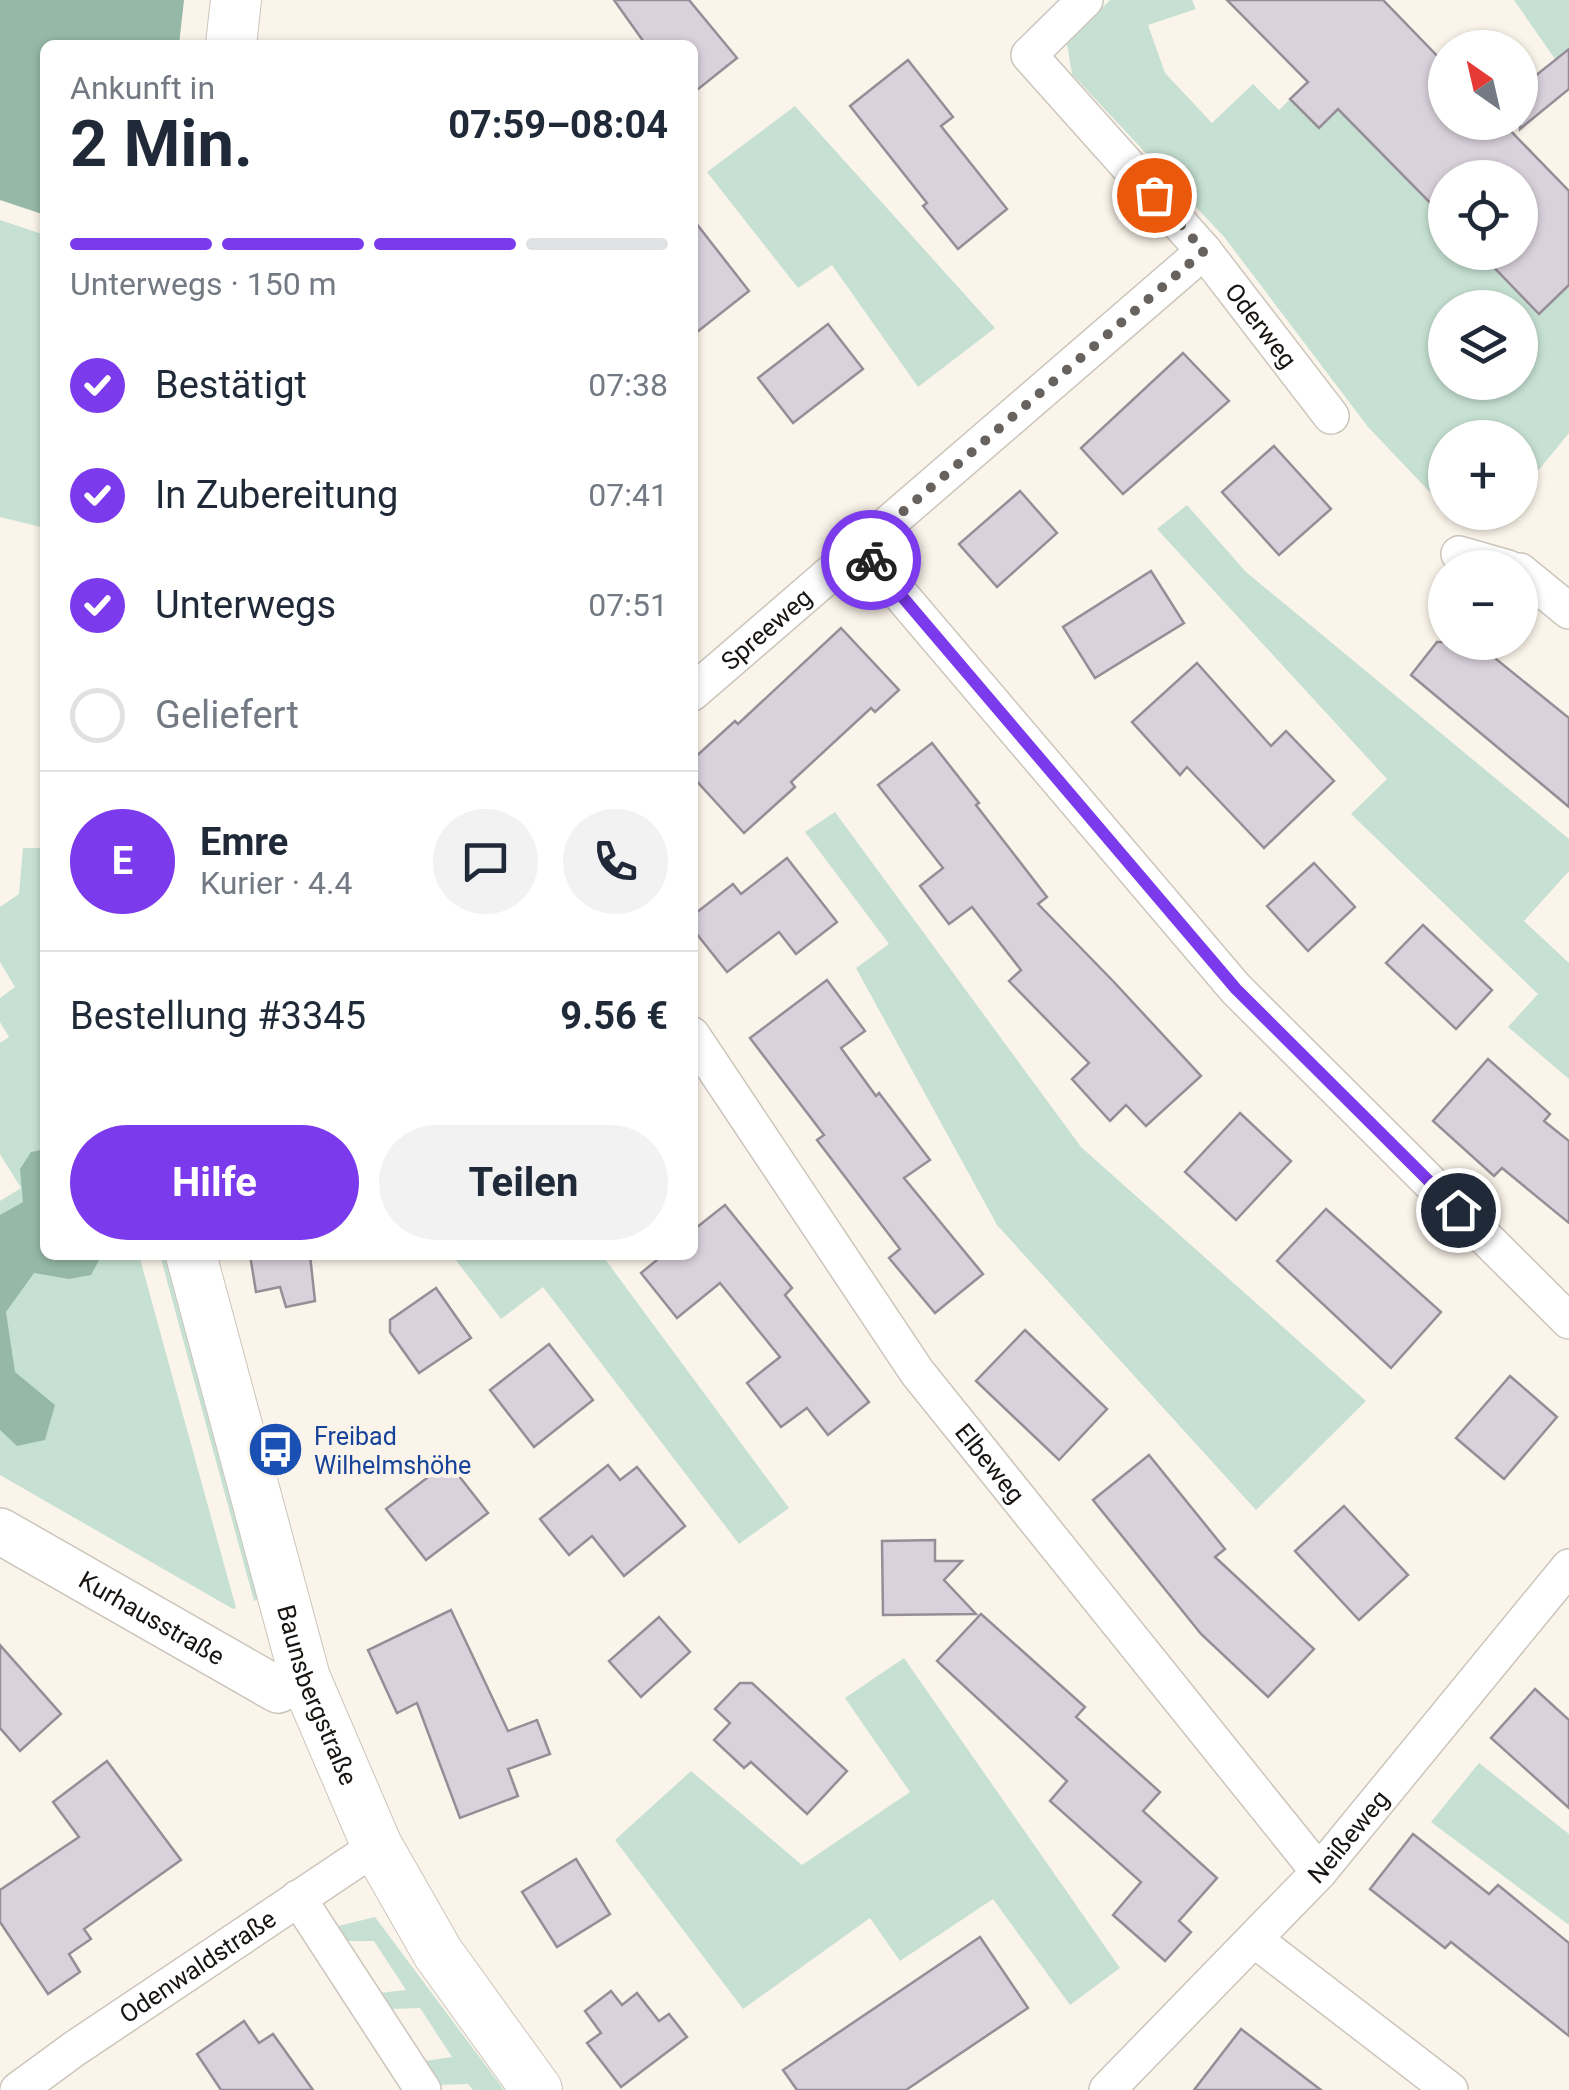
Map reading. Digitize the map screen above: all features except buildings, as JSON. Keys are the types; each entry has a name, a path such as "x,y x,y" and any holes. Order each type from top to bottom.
{"main road":[{"path":"231,40 236,0"},
{"name":"Baunsbergstraße","path":"191,1260 304,1678 377,1846 438,1953 537,2090"}],"street":[{"name":"Oderweg","path":"1085,0 1030,55 1204,251 1330,416"},
{"name":"Spreeweg","path":"698,687 1204,251"},
{"path":"861,548 1236,989 1569,1321"},
{"path":"1538,586 1569,611"},
{"name":"Elbeweg","path":"698,1044 917,1372 1319,1872"},
{"name":"Kurhausstraße","path":"0,1531 278,1690 304,1678"},
{"name":"Neißeweg","path":"1107,2090 1319,1872 1569,1567"},
{"name":"Odenwaldstraße","path":"18,2090 377,1846"},
{"path":"298,1898 424,2090"},
{"path":"1255,1940 1450,2090"}],"green space":[{"path":"0,0 184,0 180,40 40,40 40,213 0,200"},
{"path":"1110,0 1192,0 1196,9 1148,25 1165,73 1212,123 1253,84 1279,110 1290,99 1318,128 1338,109 1428,201 1428,270 1496,270 1515,290 1428,290 1428,400 1538,400 1538,313 1569,285 1569,433 1538,471 1538,420 1428,420 1428,490 1368,427 1225,238 1072,74 1067,44"},
{"path":"1514,0 1569,0 1569,49 1555,59"},
{"path":"795,106 995,328 918,387 832,265 798,288 707,172"},
{"path":"0,220 40,233 40,527 0,517"},
{"path":"1187,505 1246,572 1569,839 1569,871 1524,921 1569,963 1569,1079 1508,1027 1538,994 1351,814 1387,779 1157,529"},
{"path":"835,812 1081,1147 1366,1401 1256,1510 997,1225 856,968 889,944 805,832"},
{"path":"23,848 40,848 40,1260 140,1260 236,1608 233,1609 0,1475 0,1201 21,1188 0,1154 0,1043 9,1037 0,1022 0,998 15,987 0,962 0,907 19,894"},
{"path":"40,1150 40,1260 99,1260 91,1275 69,1279 34,1273 6,1312 15,1372 55,1405 45,1440 17,1446 0,1430 0,1215 23,1202 20,1169 31,1152"},
{"path":"161,1260 173,1260 259,1599 254,1601"},
{"path":"456,1260 606,1260 789,1508 739,1544 543,1287 501,1319"},
{"path":"904,1658 1120,1968 1070,2005 993,1899 900,1961 870,1918 743,2009 615,1840 691,1771 802,1865 910,1792 845,1698"},
{"path":"1479,1763 1569,1834 1569,1925 1431,1822"},
{"path":"375,1917 504,2090 473,2090 468,2084 439,2085 425,2061 452,2057 420,2008 390,2009 379,1993 406,1990 374,1941 344,1941 338,1926"}],"way so far":[{"path":"871,560 861,548 1204,251 1154,195"}],"place":[{"name":"Freibad Wilhelmshöhe","path":"275,1450"}],"route":[{"path":"871,560 1236,989 1458,1210"}]}
